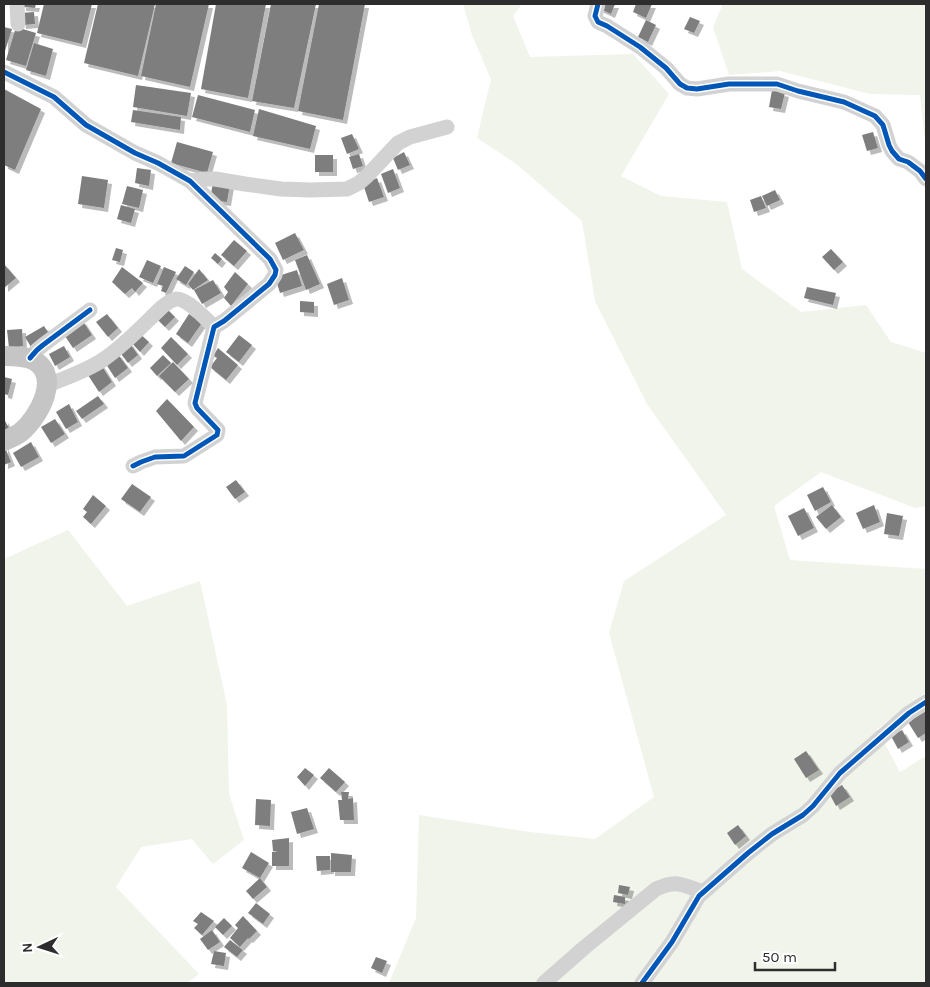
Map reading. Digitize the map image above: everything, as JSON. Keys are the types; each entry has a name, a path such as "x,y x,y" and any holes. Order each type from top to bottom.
{"main road":[{"path":"4,356 30,358 36,361 42,366 48,385 45,396 30,423 21,432 4,441"}],"street":[{"path":"16,4 18,24"},
{"path":"598,4 595,16 598,22 640,47 666,68 680,84 687,88 697,89 729,84 777,84 844,102 875,116 883,125 892,151 899,159 908,162 926,179"},
{"path":"4,72 54,97 86,125 135,153 158,162 190,181 270,259 276,270 269,284 214,327 195,403 197,408 218,430 217,435 184,456 155,458 133,466"},
{"path":"190,181 215,179 281,188 310,190 347,189 359,183 367,176 398,143 410,137 446,127"},
{"path":"48,385 104,359 121,346 162,306 170,301 181,299 188,303 214,327"},
{"path":"30,358 43,344 90,310"},
{"path":"642,983 672,942 695,901 703,892 748,852 772,834 803,815 813,806 840,773 909,713 926,702"},
{"path":"544,983 656,889 669,883 676,883 703,892"}],"shaded area":[{"path":"463,4 522,4 513,16 530,57 633,54 669,94 621,176 661,196 727,202 742,269 801,312 866,305 891,342 926,353 926,506 915,508 821,472 774,506 790,560 926,569 926,692 877,729 900,772 926,756 926,983 389,983 416,918 419,815 530,832 595,839 654,797 609,633 624,581 726,515 647,404 595,301 582,221 515,163 477,138 491,79 472,35"},
{"path":"723,4 926,4 926,142 920,95 870,94 780,71 729,75 713,27"},
{"path":"68,530 127,606 200,581 227,705 229,794 244,840 213,864 192,839 141,847 116,887 199,974 187,983 4,983 4,559"}],"building":[{"path":"22,4 36,4 35,8 22,7"},
{"path":"44,4 92,4 82,44 37,33"},
{"path":"98,4 155,4 138,76 84,63"},
{"path":"156,4 209,4 190,87 141,76"},
{"path":"216,4 266,4 248,98 201,89"},
{"path":"271,4 316,4 294,108 252,101"},
{"path":"319,4 365,4 343,120 298,111"},
{"path":"600,4 615,4 611,14 598,8"},
{"path":"636,4 652,4 646,18 633,12"},
{"path":"34,12 35,24 22,25 21,13"},
{"path":"690,17 700,21 694,33 684,29"},
{"path":"646,20 656,25 648,42 638,37"},
{"path":"4,27 12,29 4,54"},
{"path":"16,27 36,33 26,66 6,60"},
{"path":"34,43 53,49 46,76 26,70"},
{"path":"136,85 191,93 187,116 133,107"},
{"path":"4,89 41,109 15,170 4,165"},
{"path":"772,90 785,93 781,109 769,107"},
{"path":"198,95 255,110 250,132 192,117"},
{"path":"259,109 316,126 310,149 253,136"},
{"path":"133,110 181,117 180,130 131,122"},
{"path":"873,132 878,148 867,151 862,135"},
{"path":"352,134 359,149 347,154 341,138"},
{"path":"177,142 213,152 207,173 171,163"},
{"path":"404,152 410,165 398,170 393,158"},
{"path":"359,154 363,166 353,169 349,157"},
{"path":"315,155 333,155 333,172 315,172"},
{"path":"137,168 151,170 149,186 135,183"},
{"path":"393,169 400,188 388,193 381,174"},
{"path":"82,176 108,180 104,208 78,204"},
{"path":"377,178 384,197 369,202 363,184"},
{"path":"213,182 230,184 227,202 210,200"},
{"path":"127,186 143,190 139,208 122,204"},
{"path":"775,190 780,200 767,206 762,196"},
{"path":"761,196 766,208 754,212 750,200"},
{"path":"121,205 135,209 131,223 117,219"},
{"path":"295,233 304,250 283,260 275,243"},
{"path":"234,240 247,251 234,266 221,255"},
{"path":"116,248 123,250 120,262 112,260"},
{"path":"831,249 843,262 834,270 822,257"},
{"path":"215,253 222,259 218,264 211,258"},
{"path":"307,255 320,284 306,290 295,260"},
{"path":"147,260 161,266 153,283 139,277"},
{"path":"4,264 16,278 4,288"},
{"path":"185,266 194,272 186,285 176,279"},
{"path":"122,267 143,283 135,292 132,288 125,294 112,282"},
{"path":"164,267 176,272 166,293 161,291 163,286 157,284"},
{"path":"199,269 208,280 193,290 188,284"},
{"path":"297,270 302,286 280,293 275,277"},
{"path":"235,272 248,284 231,306 224,298 228,292 224,287"},
{"path":"342,278 349,300 334,305 327,284"},
{"path":"213,280 221,293 202,304 194,290"},
{"path":"807,287 836,293 833,305 804,298"},
{"path":"300,301 314,302 314,313 300,312"},
{"path":"164,306 175,317 165,327 154,316"},
{"path":"107,314 118,328 108,337 96,322"},
{"path":"189,314 202,323 188,343 176,334"},
{"path":"82,320 92,335 73,348 63,333"},
{"path":"44,326 50,335 31,347 25,337"},
{"path":"22,329 23,346 9,348 7,330"},
{"path":"138,332 149,342 140,352 130,341"},
{"path":"239,335 252,345 239,362 226,352"},
{"path":"171,337 188,354 177,365 161,348"},
{"path":"129,342 138,355 128,363 118,350"},
{"path":"64,346 70,357 55,366 49,354"},
{"path":"218,348 238,365 226,380 210,367 217,358 213,356"},
{"path":"117,353 128,368 115,378 104,361"},
{"path":"163,355 171,363 157,376 150,368"},
{"path":"173,362 189,379 175,392 159,376"},
{"path":"100,363 112,382 99,392 86,372"},
{"path":"4,377 12,379 8,395 4,394"},
{"path":"98,396 104,404 82,419 76,411"},
{"path":"167,399 194,427 181,441 156,411"},
{"path":"69,404 78,422 66,429 56,412"},
{"path":"4,419 9,428 4,432"},
{"path":"55,419 65,434 51,443 41,427"},
{"path":"31,442 39,457 21,467 13,453"},
{"path":"4,445 11,462 4,465"},
{"path":"236,480 245,492 235,499 226,487"},
{"path":"132,484 151,497 140,512 121,499"},
{"path":"823,487 831,502 815,511 807,495"},
{"path":"93,495 106,506 91,524 83,517 87,512 83,509"},
{"path":"832,505 841,517 826,529 816,517"},
{"path":"874,505 880,522 863,529 856,513"},
{"path":"804,508 814,528 798,536 788,516"},
{"path":"887,513 903,516 899,536 884,534"},
{"path":"926,711 926,733 918,738 908,722"},
{"path":"902,730 909,742 898,749 891,736"},
{"path":"806,751 819,770 806,778 794,759"},
{"path":"305,768 314,775 305,786 297,777"},
{"path":"329,768 345,782 336,792 320,778"},
{"path":"842,785 850,797 836,806 829,793"},
{"path":"341,792 349,792 348,799 353,798 354,820 340,820 338,800 342,800"},
{"path":"256,799 271,800 270,826 255,825"},
{"path":"307,808 314,829 297,834 291,812"},
{"path":"738,825 746,836 735,845 727,833"},
{"path":"289,838 289,866 272,866 272,852 278,851 273,851 272,840"},
{"path":"251,852 269,863 260,878 242,868"},
{"path":"331,853 352,855 351,872 331,872"},
{"path":"316,856 330,856 330,870 317,871"},
{"path":"260,878 267,887 253,899 246,891"},
{"path":"619,885 630,887 628,895 618,893"},
{"path":"614,895 625,897 625,904 613,902"},
{"path":"256,903 270,914 263,924 248,913"},
{"path":"201,912 214,921 202,935 194,928 198,924 193,921"},
{"path":"243,916 257,931 240,947 230,938 238,928 235,925"},
{"path":"224,918 232,926 223,935 215,927"},
{"path":"212,930 220,942 208,950 200,939"},
{"path":"230,940 243,950 237,957 224,947"},
{"path":"214,951 226,953 224,966 211,964"},
{"path":"376,957 387,961 382,973 371,968"}],"cycle path":[{"path":"598,4 595,16 598,22 640,47 666,68 680,84 687,88 697,89 729,84 777,84 844,102 875,116 883,125 892,151 899,159 908,162 920,171 926,179"},
{"path":"4,72 54,97 86,125 190,181 270,259 276,270 269,284 214,327 195,403 197,408 218,430 217,435 184,456 155,457 133,466"},
{"path":"30,358 43,345 90,310"},
{"path":"642,983 672,942 699,896 772,834 803,815 813,806 840,773 909,713 926,702"}]}
